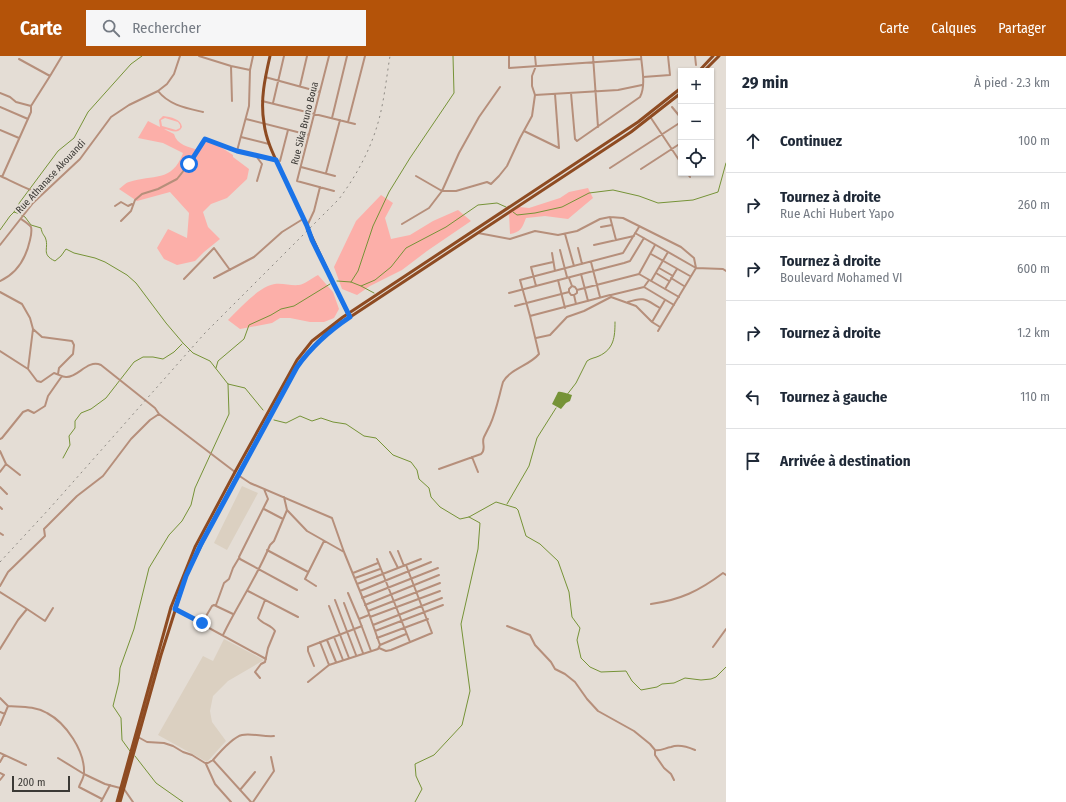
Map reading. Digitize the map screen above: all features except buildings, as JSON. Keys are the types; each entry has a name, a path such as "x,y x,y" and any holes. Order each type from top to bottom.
{"main road":[{"path":"270,56 265,77 262,101 264,123 269,144 310,232 312,240 350,317"},
{"path":"702,68 714,56"},
{"path":"707,68 719,56"},
{"path":"120,802 122,788 171,607 195,547 288,373 301,354 322,332 348,313 638,122 678,90"},
{"path":"117,802 186,576 238,475 297,367 315,344 350,317 651,118 678,96"}],"street":[{"path":"42,194 31,191 17,182 1,176 32,112 31,106 62,56"},
{"name":"Rue Athanase Akouandi","path":"0,245 42,194 80,159 111,116 129,105 158,91 171,79 180,56"},
{"path":"199,56 250,70"},
{"path":"237,151 249,106 250,70 253,56"},
{"path":"273,103 284,56"},
{"path":"300,86 307,56"},
{"name":"Rue Sika Bruno Boua","path":"329,56 298,181 334,191"},
{"path":"332,118 347,56"},
{"path":"348,122 365,56"},
{"path":"509,56 509,68 641,59"},
{"path":"416,176 442,191 456,191 487,182 490,184 499,176 507,166 532,116 535,95 532,86 532,76 536,66 535,56"},
{"path":"593,56 598,127"},
{"path":"571,93 576,140 579,140 640,98 643,77 641,56"},
{"path":"643,77 670,75 668,56"},
{"path":"695,56 696,65"},
{"path":"19,59 50,76"},
{"path":"231,66 232,101"},
{"path":"265,77 320,92"},
{"path":"535,95 618,90 642,85"},
{"path":"402,224 429,208 442,191 459,153 479,117 500,87"},
{"path":"158,91 170,102 203,112"},
{"path":"0,94 10,97 16,102 31,106"},
{"path":"524,131 559,148 555,94"},
{"path":"262,101 355,124"},
{"path":"0,107 28,119"},
{"path":"672,107 678,114"},
{"path":"651,118 678,158"},
{"path":"246,119 309,135"},
{"path":"326,173 340,120"},
{"path":"610,168 678,124"},
{"path":"0,130 19,138"},
{"path":"280,161 288,130"},
{"path":"241,137 269,144"},
{"path":"115,206 121,202 128,206 142,194 177,179 189,164 205,139 237,151 276,160"},
{"path":"641,169 678,145"},
{"path":"255,155 262,164 257,181"},
{"path":"301,167 335,176"},
{"path":"307,227 314,211 320,187"},
{"path":"121,221 131,211 133,203"},
{"path":"0,281 16,270 22,264 26,255 31,230 30,226 23,217"},
{"path":"477,233 507,239 534,231 541,231 554,235 565,234 577,231 600,219 610,217 623,218 682,247 694,258 696,268 658,331"},
{"path":"610,217 616,240"},
{"path":"214,278 254,257 282,232 303,219"},
{"path":"601,227 612,225"},
{"path":"439,469 484,452 482,442 490,425 503,382 507,376 539,354 520,280 623,253 639,227"},
{"path":"565,234 574,266"},
{"path":"594,245 635,235 644,238 696,268 723,269 726,271"},
{"path":"509,293 630,261 644,238"},
{"path":"639,274 655,245"},
{"path":"184,279 214,248 230,270"},
{"path":"578,248 582,264"},
{"path":"560,250 567,277 569,278 572,286 578,290"},
{"path":"530,316 644,287 656,273 668,252"},
{"path":"552,253 555,271"},
{"path":"651,254 690,276"},
{"path":"536,286 531,267 553,262"},
{"path":"591,262 600,298"},
{"path":"659,268 671,279"},
{"path":"665,289 677,269"},
{"path":"656,273 685,286"},
{"path":"581,274 588,301"},
{"path":"574,295 578,290 584,288 639,274 679,297"},
{"path":"558,280 565,308"},
{"path":"569,292 569,289 572,286"},
{"path":"644,287 674,305"},
{"path":"0,292 22,304 30,318 33,329 28,368 30,373 37,381 40,382 54,373 65,378 70,377 85,367 98,363 155,408 159,414 250,483 332,518 359,591 370,616 379,646 386,651 432,633 412,578 398,551"},
{"path":"515,306 569,292 571,295 574,295 576,304"},
{"path":"536,338 550,335 567,317 584,311 611,296 636,306 652,322 660,327"},
{"path":"627,302 639,298 644,299 660,308"},
{"path":"652,322 665,300"},
{"path":"33,329 42,337 72,341 74,344 73,354 59,368 58,374"},
{"path":"0,351 28,368"},
{"path":"0,439 23,412 28,410 34,413 45,406 48,396 62,376"},
{"path":"0,586 8,572 45,536 44,529 77,496 103,476 131,439 150,420 159,414"},
{"path":"0,451 6,464 20,475"},
{"path":"472,457 478,472"},
{"path":"0,472 6,464"},
{"path":"0,487 7,494"},
{"path":"202,623 212,606 216,605 224,583 229,579 239,558 241,550 247,543 264,509 268,500 264,488"},
{"path":"284,498 287,510 307,531 344,552"},
{"path":"264,509 284,519"},
{"path":"223,635 233,614 248,591 267,550 274,541 287,510"},
{"path":"316,586 305,580 324,541"},
{"path":"267,550 308,572"},
{"path":"390,552 398,568"},
{"path":"239,558 276,580 297,590"},
{"path":"377,559 410,642"},
{"path":"357,584 421,559"},
{"path":"359,591 431,562"},
{"path":"353,572 378,563"},
{"path":"355,578 380,568"},
{"path":"362,598 438,568"},
{"path":"651,604 668,601 693,593 723,573 726,575"},
{"path":"365,605 440,575"},
{"path":"368,611 440,583"},
{"path":"248,591 298,616"},
{"path":"359,619 396,608 440,591"},
{"path":"0,592 45,621 53,608"},
{"path":"348,593 371,651"},
{"path":"373,625 442,598"},
{"path":"260,678 255,672 266,659 268,648 275,631 258,618 265,600"},
{"path":"335,600 356,655"},
{"path":"344,603 363,653"},
{"path":"216,605 233,614"},
{"path":"375,631 443,605"},
{"path":"329,606 349,658"},
{"path":"175,609 266,659"},
{"path":"0,649 18,620 27,610"},
{"path":"377,638 428,619"},
{"path":"314,666 307,648 362,626"},
{"path":"507,626 530,635 535,645 551,662 555,669 565,674 575,682 586,699 598,711 634,731 655,750 664,750 669,747 681,746 695,750"},
{"path":"713,647 726,629"},
{"path":"308,682 329,665 371,651 406,634"},
{"path":"334,637 343,660"},
{"path":"327,640 336,662"},
{"path":"320,642 329,665"},
{"path":"0,698 8,706 30,707 47,712 58,720 70,733 78,746 84,774 79,787 101,801 110,785"},
{"path":"0,725 8,706"},
{"path":"0,712 5,714"},
{"path":"206,764 213,760 241,735 264,737 274,736"},
{"path":"138,737 147,742 164,743 173,746 206,764 215,784 231,802"},
{"path":"655,750 655,755 664,768 671,774 674,780"},
{"path":"0,753 26,765"},
{"path":"0,762 4,755"},
{"path":"213,760 252,802 256,800 274,771 271,757"},
{"path":"58,758 84,774 110,785 122,788 133,802"},
{"path":"240,790 255,772"},
{"path":"0,773 4,775 0,780"}],"shaded area":[{"path":"163,116 178,120 180,122 182,127 178,131 164,129 174,134 175,138 180,143 199,150 207,141 216,144 233,155 233,157 249,169 247,179 227,198 211,204 203,212 208,227 220,239 195,261 177,265 164,259 157,248 168,229 187,238 189,213 170,192 137,201 119,189 129,182 161,176 173,169 179,163 183,153 163,143 138,138 148,121 160,127 159,120","holes":["165,118 178,122 180,128 176,130 162,126 161,120"]},
{"path":"588,188 593,198 568,219 545,216 526,218 521,229 510,234 509,213 519,207 529,208 560,198 569,192"},
{"path":"381,195 393,203 385,218 391,239 410,235 433,221 458,210 471,221 402,270 370,286 357,295 342,289 334,267 356,221"},
{"path":"318,275 333,292 339,309 334,318 324,322 310,322 290,318 280,318 272,323 240,329 228,320 252,297 268,286 280,284 299,285"},
{"path":"558,392 572,395 570,401 561,409 552,404"},
{"path":"242,486 258,493 227,550 214,543"},
{"path":"224,639 264,660 228,681 213,696 210,711 212,722 226,741 207,762 158,735 203,656 213,661"}],"waterway":[{"path":"14,212 58,151 74,138 88,112 131,64 142,56"},
{"path":"351,282 358,271 373,226 389,192 454,93 453,56"},
{"path":"513,212 517,215 535,213 562,207 589,193 613,190 639,196 658,203 693,200 718,192 726,163"},
{"path":"337,281 351,282 361,286 375,280 391,267 406,248 446,227 478,205 497,203 506,207"},
{"path":"0,230 14,212 20,214 25,217 31,225 41,228 45,237 48,256 55,261 66,249 74,253 105,262 127,275 136,283 166,323 193,353 210,361 228,384 245,388 263,410"},
{"path":"216,368 218,361 244,339 249,325 281,309 294,306 330,284"},
{"path":"361,286 374,293"},
{"path":"566,396 576,383 587,361 604,353 611,346 615,333 615,322"},
{"path":"63,458 70,445 69,436 75,428 75,421 81,413 91,409 106,398 134,362 143,357 163,359 174,352 182,344"},
{"path":"130,751 122,740 121,718 113,706 119,682 120,668 134,629 149,568 169,535 182,521 191,505 195,488 229,414 228,384"},
{"path":"507,504 529,466 537,438 556,408"},
{"path":"274,420 286,423 300,416 312,421 321,418 346,424 364,436 376,438 393,455 411,462 417,470 419,479 429,488 431,497 440,507 460,519 469,517 496,502 516,508 518,510 526,536 540,544 558,561 569,592 572,617 580,628 577,640 581,658 590,667 601,672 626,671 632,681 641,690 657,687 662,684 674,683 685,678 701,680 711,679 716,677 726,667"},
{"path":"415,802 422,789 416,776 415,764 434,755 462,725 470,691 461,624 478,549 480,523 469,517"},
{"path":"135,756 156,783 183,802"}],"railway":[{"path":"0,562 50,508 205,333 339,199 359,168 370,146 378,123 390,56"}],"route":[{"path":"189,164 205,139 237,151 276,160 310,232 312,240 350,317 335,327 315,344 297,367 201,544 186,576 175,609 202,623"}]}
